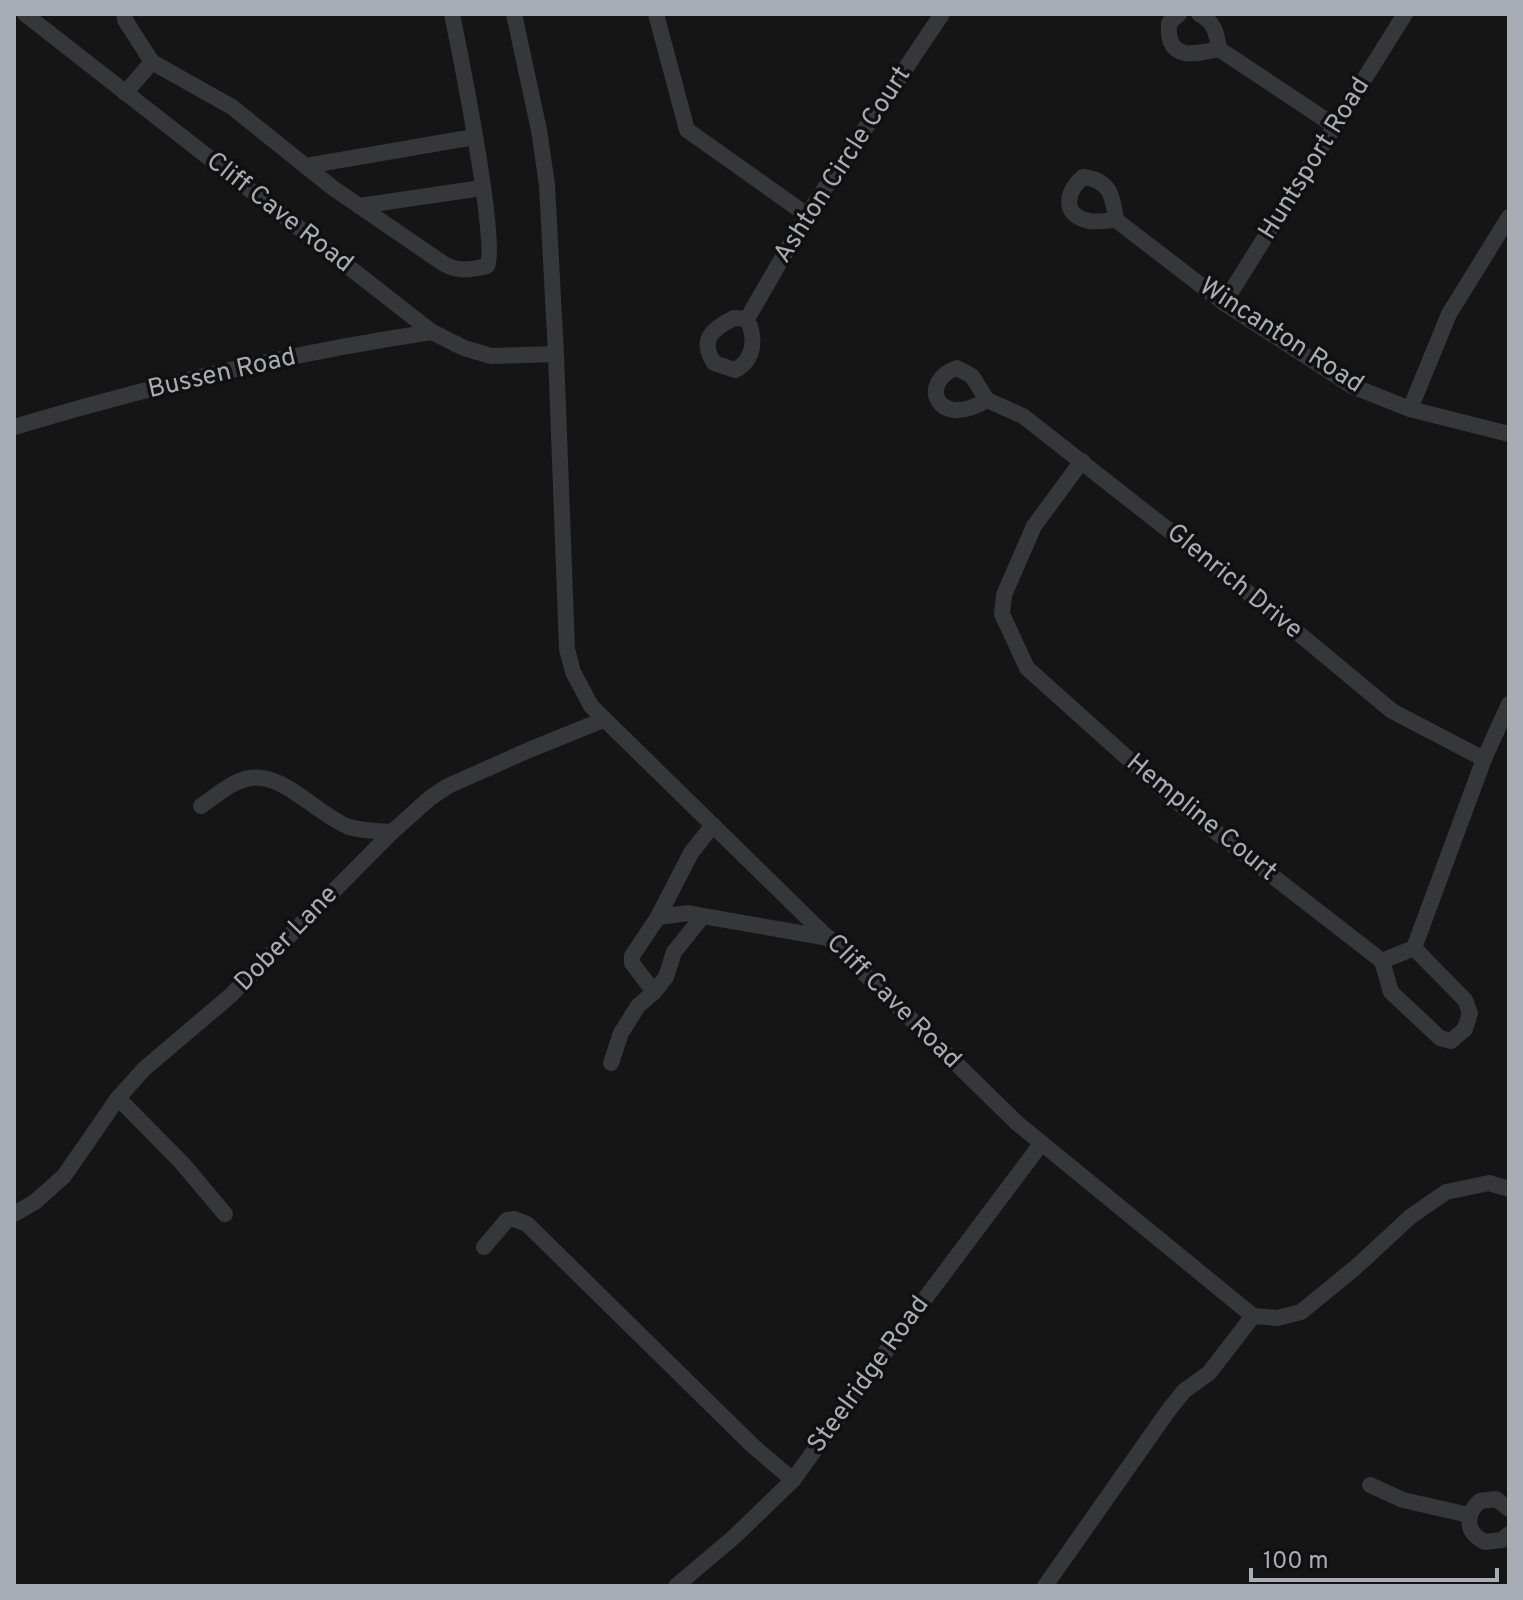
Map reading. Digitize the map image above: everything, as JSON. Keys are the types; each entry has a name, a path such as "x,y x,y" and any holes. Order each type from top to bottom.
{"street":[{"name":"Cliff Cave Road","path":"25,14 432,332 464,348 491,356 556,354"},
{"path":"125,14 125,20 152,62 232,107 359,206 444,264 454,269 474,269 487,266 490,261 469,89 452,14"},
{"name":"Cliff Cave Road","path":"514,14 539,130 547,185 567,649 582,691 603,720 1041,1144 1253,1316"},
{"path":"656,14 687,130 807,215"},
{"name":"Ashton Circle Court","path":"747,319 807,215 942,14"},
{"path":"1179,14 1169,23 1168,36 1174,48 1186,54 1200,55 1219,49"},
{"path":"1199,14 1206,17 1217,32 1219,49 1335,126"},
{"name":"Huntsport Road","path":"1224,303 1405,14"},
{"path":"125,93 152,62"},
{"path":"306,166 474,137"},
{"path":"359,206 482,188"},
{"path":"1410,409 1449,314 1509,217"},
{"name":"Wincanton Road","path":"1116,220 1224,303 1352,386 1410,409 1509,434"},
{"name":"Bussen Road","path":"14,427 211,375 355,344 432,332"},
{"name":"Glenrich Drive","path":"987,400 1023,416 1082,461 1392,711 1484,759"},
{"name":"Hempline Court","path":"1082,461 1034,526 1004,595 1002,614 1027,668 1172,798 1382,961"},
{"path":"1414,948 1465,1000 1470,1013 1465,1029 1451,1041 1440,1038 1391,992 1382,961 1414,948 1484,759 1509,704"},
{"name":"Dober Lane","path":"14,1214 35,1202 64,1176 118,1098 144,1069 230,996 392,832 430,798 448,786 603,720"},
{"path":"201,806 234,784 249,778 264,779 292,792 347,826 392,832"},
{"path":"654,992 632,963 632,956 658,917 691,853 713,825"},
{"path":"658,917 689,913 829,938"},
{"path":"611,1063 621,1033 638,1006 666,977 674,952 703,916"},
{"path":"118,1098 191,1172 225,1214"},
{"name":"Steelridge Road","path":"676,1586 734,1537 793,1480 1041,1144"},
{"path":"1045,1586 1168,1411 1184,1391 1209,1373 1253,1316 1277,1318 1301,1312 1410,1217 1446,1192 1489,1183 1509,1189"},
{"path":"484,1247 507,1220 527,1224 753,1446 793,1480"},
{"path":"1370,1485 1403,1500 1469,1515"},
{"path":"1507,1503 1488,1499 1480,1501 1469,1515 1471,1532 1485,1542 1494,1543 1509,1534"}]}
